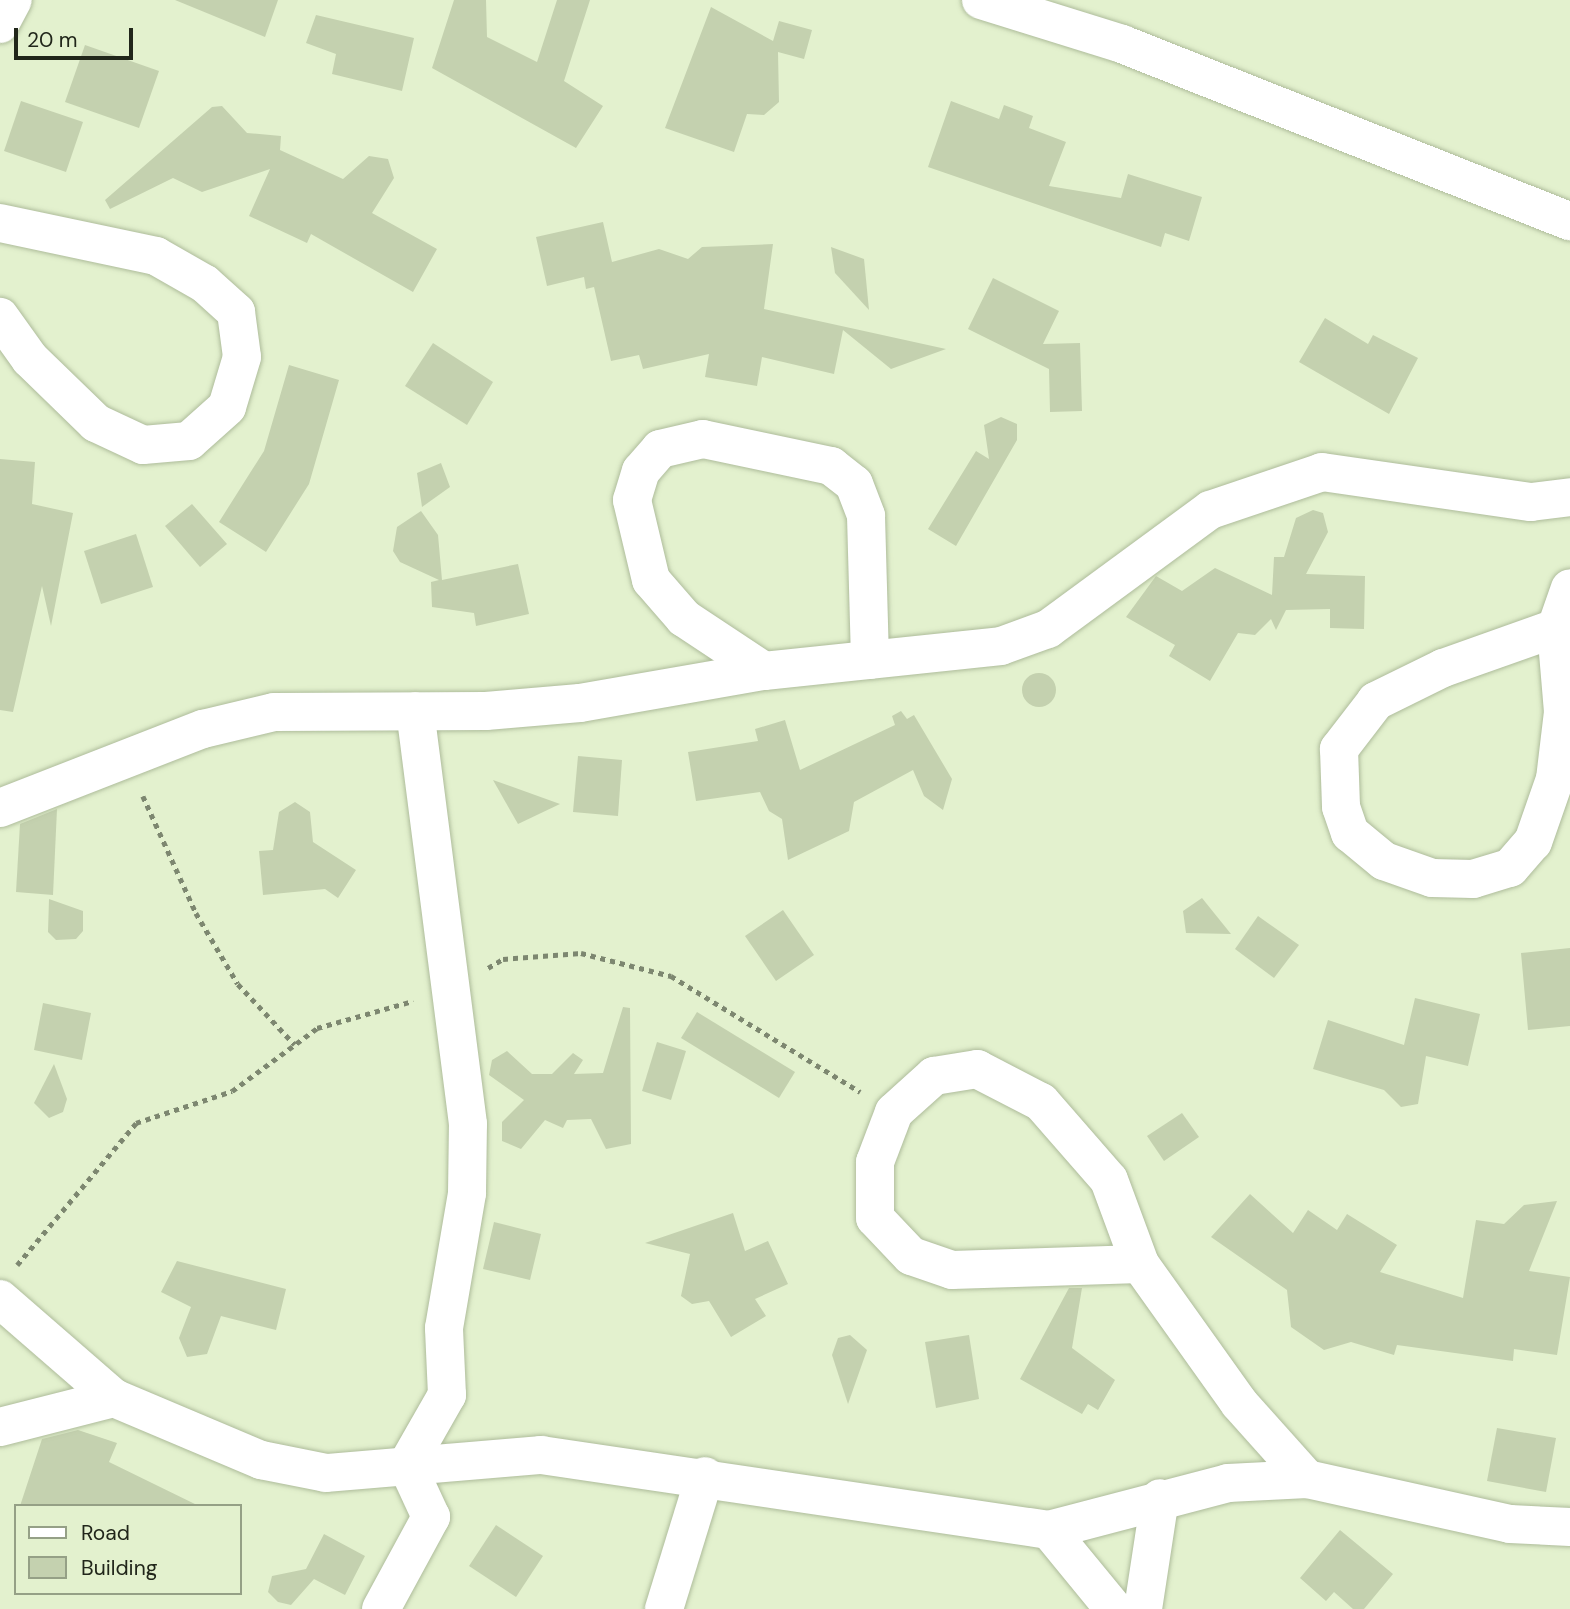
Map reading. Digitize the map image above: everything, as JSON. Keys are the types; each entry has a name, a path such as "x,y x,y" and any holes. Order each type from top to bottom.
{"street":[{"path":"0,24 13,0"},
{"path":"981,0 1122,44 1570,221"},
{"path":"0,223 156,256 205,284 236,312 242,357 227,407 189,441 143,445 96,423 30,359 0,317"},
{"path":"764,671 684,618 651,580 632,500 642,471 660,450 703,439 831,467 854,484 866,516 870,660"},
{"path":"0,808 128,763 203,729 274,712 415,711 580,703 764,671 1001,646 1048,629 1164,537 1210,510 1285,481 1348,474 1531,502 1570,497"},
{"path":"1556,628 1443,668 1376,701 1339,750 1341,807 1350,833 1384,862 1432,878 1473,880 1510,868 1533,842 1555,779 1563,712 1556,628 1570,588"},
{"path":"407,1465 447,1395 444,1328 467,1193 468,1124 415,711"},
{"path":"1140,1264 951,1270 911,1256 875,1218 875,1162 894,1112 934,1076 977,1069 1041,1102 1109,1181 1140,1264 1239,1404 1307,1479"},
{"path":"0,1299 114,1398 261,1460 326,1473 541,1455 705,1476 1049,1530 1160,1497 1228,1483 1307,1479 1510,1524 1570,1527"},
{"path":"0,1427 114,1398"},
{"path":"381,1609 431,1517 407,1465"},
{"path":"664,1609 705,1476"},
{"path":"1143,1609 1160,1497"},
{"path":"1049,1530 1114,1609"}],"path":[{"path":"128,763 196,913 239,984 295,1045"}],"building":[{"path":"175,0 278,0 265,37"},
{"path":"454,0 486,0 487,37 537,62 557,0 590,0 564,81 603,106 576,148 432,68"},
{"path":"711,7 773,41 779,21 812,30 804,59 778,52 779,102 764,115 747,114 734,152 665,128"},
{"path":"316,15 414,38 402,91 332,74 336,54 306,43"},
{"path":"85,45 159,71 139,128 65,102"},
{"path":"21,101 83,122 66,172 4,151"},
{"path":"951,101 999,119 1004,105 1033,116 1029,128 1066,142 1049,186 1121,198 1128,174 1202,197 1189,241 1165,233 1161,247 928,167"},
{"path":"222,106 247,133 281,136 280,150 343,179 369,156 388,159 394,178 372,213 437,249 413,292 311,234 307,243 249,216 270,169 202,192 173,178 110,209 105,200 212,107"},
{"path":"603,222 612,262 659,249 688,259 702,247 773,244 764,309 946,349 891,369 843,330 834,374 762,357 757,386 705,377 709,354 643,369 639,355 611,361 594,287 586,289 584,277 547,286 536,237"},
{"path":"831,247 864,259 869,310 835,273"},
{"path":"993,278 1059,311 1043,344 1080,343 1082,411 1050,412 1049,369 968,329"},
{"path":"1325,318 1368,344 1373,335 1418,358 1389,414 1299,362"},
{"path":"433,343 493,382 467,425 405,386"},
{"path":"289,365 339,380 309,484 266,552 219,522 264,451"},
{"path":"1001,417 1017,424 1017,440 956,546 928,529 976,451 989,459 984,425"},
{"path":"0,459 35,462 32,504 73,513 51,626 42,586 13,712 0,710"},
{"path":"441,463 450,487 422,507 417,473"},
{"path":"192,504 227,544 200,567 165,526"},
{"path":"1313,510 1323,513 1328,532 1306,574 1365,576 1364,629 1330,628 1330,609 1286,610 1276,630 1271,619 1255,635 1238,633 1210,681 1169,656 1175,645 1126,617 1156,576 1182,591 1215,568 1272,595 1274,557 1284,557 1296,518"},
{"path":"421,511 438,535 442,580 518,564 529,614 476,626 474,613 432,607 431,582 439,580 400,562 393,551 397,527"},
{"path":"136,534 153,587 101,604 84,551"},
{"path":"1039,673 1051,678 1056,690 1051,702 1039,707 1027,702 1022,690 1027,678"},
{"path":"901,711 907,719 914,715 952,779 943,810 924,796 913,770 854,802 849,831 788,860 782,819 769,811 760,792 696,801 688,752 758,741 755,729 785,720 800,770 895,725 892,716"},
{"path":"578,756 622,760 618,816 573,812"},
{"path":"493,780 560,804 518,824"},
{"path":"295,802 310,812 313,842 356,870 338,898 325,889 263,895 259,851 273,850 279,812"},
{"path":"57,809 53,895 16,892 20,824"},
{"path":"1202,898 1231,934 1186,933 1183,911"},
{"path":"49,899 83,911 83,931 76,939 56,940 48,932"},
{"path":"783,910 814,955 776,981 745,936"},
{"path":"1258,916 1299,945 1274,978 1235,949"},
{"path":"1570,948 1570,1026 1528,1030 1521,953"},
{"path":"1415,998 1480,1014 1468,1066 1426,1056 1418,1104 1401,1107 1384,1090 1313,1069 1328,1020 1404,1045"},
{"path":"43,1003 91,1013 82,1060 34,1050"},
{"path":"623,1007 630,1008 631,1144 606,1149 591,1119 567,1120 563,1128 545,1120 521,1149 502,1141 502,1122 524,1100 489,1075 492,1060 507,1051 532,1074 552,1074 573,1053 583,1060 574,1074 603,1073"},
{"path":"697,1012 795,1072 779,1098 681,1038"},
{"path":"657,1042 686,1051 671,1100 642,1091"},
{"path":"54,1064 67,1099 63,1112 49,1118 34,1103"},
{"path":"1182,1113 1199,1137 1164,1161 1147,1136"},
{"path":"1250,1194 1293,1233 1308,1210 1337,1230 1347,1214 1397,1245 1380,1272 1463,1298 1476,1220 1504,1224 1524,1205 1557,1201 1529,1271 1570,1277 1557,1355 1514,1349 1513,1361 1397,1345 1394,1355 1351,1342 1324,1350 1291,1327 1287,1290 1211,1237"},
{"path":"733,1213 745,1251 768,1241 788,1284 755,1299 766,1316 731,1337 709,1301 692,1304 681,1296 690,1254 645,1243"},
{"path":"494,1222 541,1234 530,1280 483,1269"},
{"path":"177,1261 286,1289 276,1330 221,1316 207,1354 187,1357 179,1338 191,1307 161,1292"},
{"path":"1069,1288 1082,1288 1072,1348 1115,1380 1098,1410 1088,1404 1082,1414 1020,1379"},
{"path":"850,1335 867,1350 848,1404 832,1355 838,1338"},
{"path":"969,1335 979,1399 936,1408 925,1342"},
{"path":"1497,1428 1556,1438 1546,1492 1487,1481"},
{"path":"78,1430 117,1443 109,1462 195,1504 21,1504 42,1439"},
{"path":"496,1525 543,1556 516,1597 469,1566"},
{"path":"1340,1530 1393,1574 1364,1609 1353,1609 1334,1592 1326,1601 1300,1578"},
{"path":"324,1534 365,1556 345,1595 314,1579 291,1605 278,1602 268,1592 272,1576 306,1569"}]}
